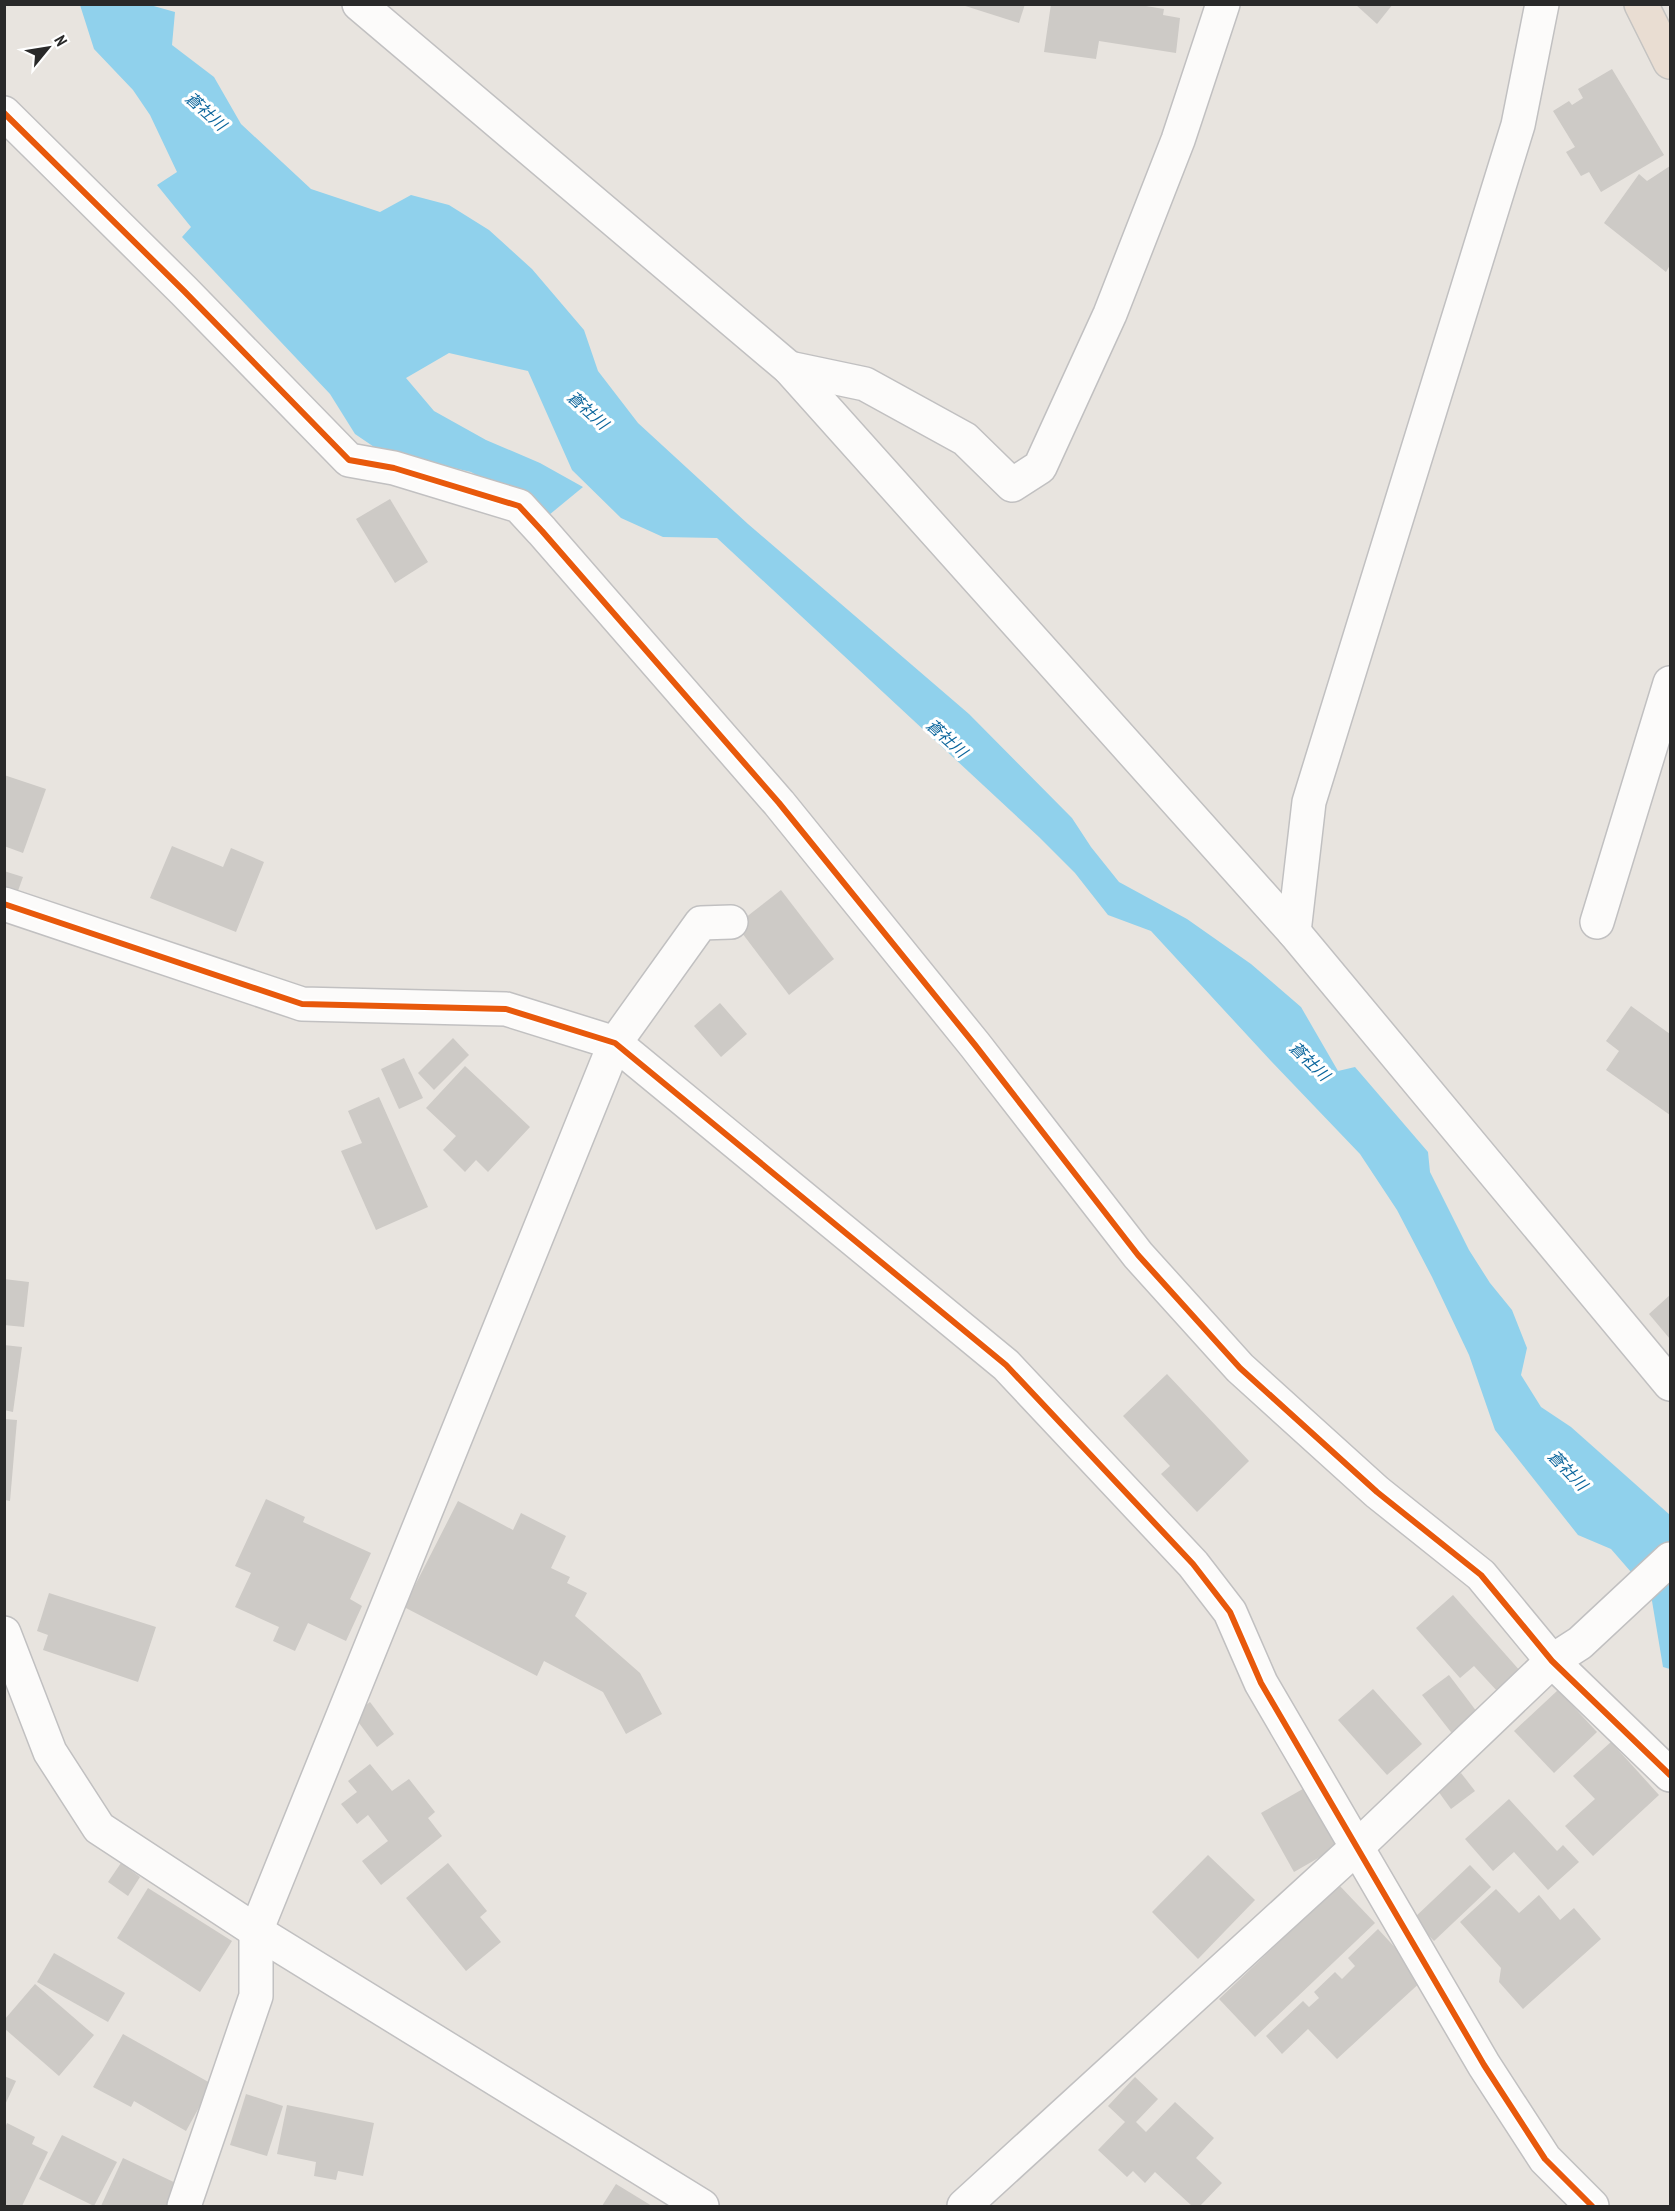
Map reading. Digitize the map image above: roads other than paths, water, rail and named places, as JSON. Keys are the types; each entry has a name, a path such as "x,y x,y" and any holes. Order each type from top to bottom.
{"highway":[{"path":"1641,4 1671,62"}],"street":[{"path":"359,4 789,368 1294,932 1671,1384"},
{"path":"789,368 865,384 965,439 1012,485 1040,467 1110,314 1178,140 1223,4"},
{"path":"1294,932 1309,802 1518,124 1542,4"},
{"path":"4,113 184,291 349,460 394,468 519,506 779,803 975,1045 1138,1255 1240,1368 1377,1492 1481,1575 1552,1661 1671,1775"},
{"path":"1597,922 1671,683"},
{"path":"4,904 302,1004 506,1009 615,1043 1006,1365 1193,1564 1230,1612 1261,1683 1484,2065 1545,2159 1592,2206"},
{"path":"184,2206 256,1996 256,1930 615,1043 701,923 730,922"},
{"path":"964,2206 1357,1847 1552,1661 1580,1643 1671,1559"},
{"path":"4,1633 50,1752 99,1828 256,1930 702,2206"}],"water":[{"name":"蒼社川","path":"80,5 150,5 175,12 172,45 214,77 241,124 311,189 380,212 411,195 449,205 489,230 532,269 584,330 598,371 638,423 748,524 969,714 1072,818 1091,847 1119,882 1187,919 1251,964 1301,1007 1338,1071 1355,1067 1428,1152 1430,1172 1469,1250 1490,1283 1512,1310 1527,1348 1521,1375 1541,1407 1571,1427 1670,1515 1670,1669 1663,1667 1651,1595 1611,1549 1578,1535 1495,1430 1469,1355 1432,1277 1397,1210 1360,1154 1151,931 1108,915 1075,873 1039,837 717,538 663,537 621,518 572,470 528,371 449,353 406,378 434,411 486,440 540,463 583,487 549,515 471,472 380,451 355,434 330,394 182,237 191,227 157,185 177,172 150,115 133,90 94,49"}]}
